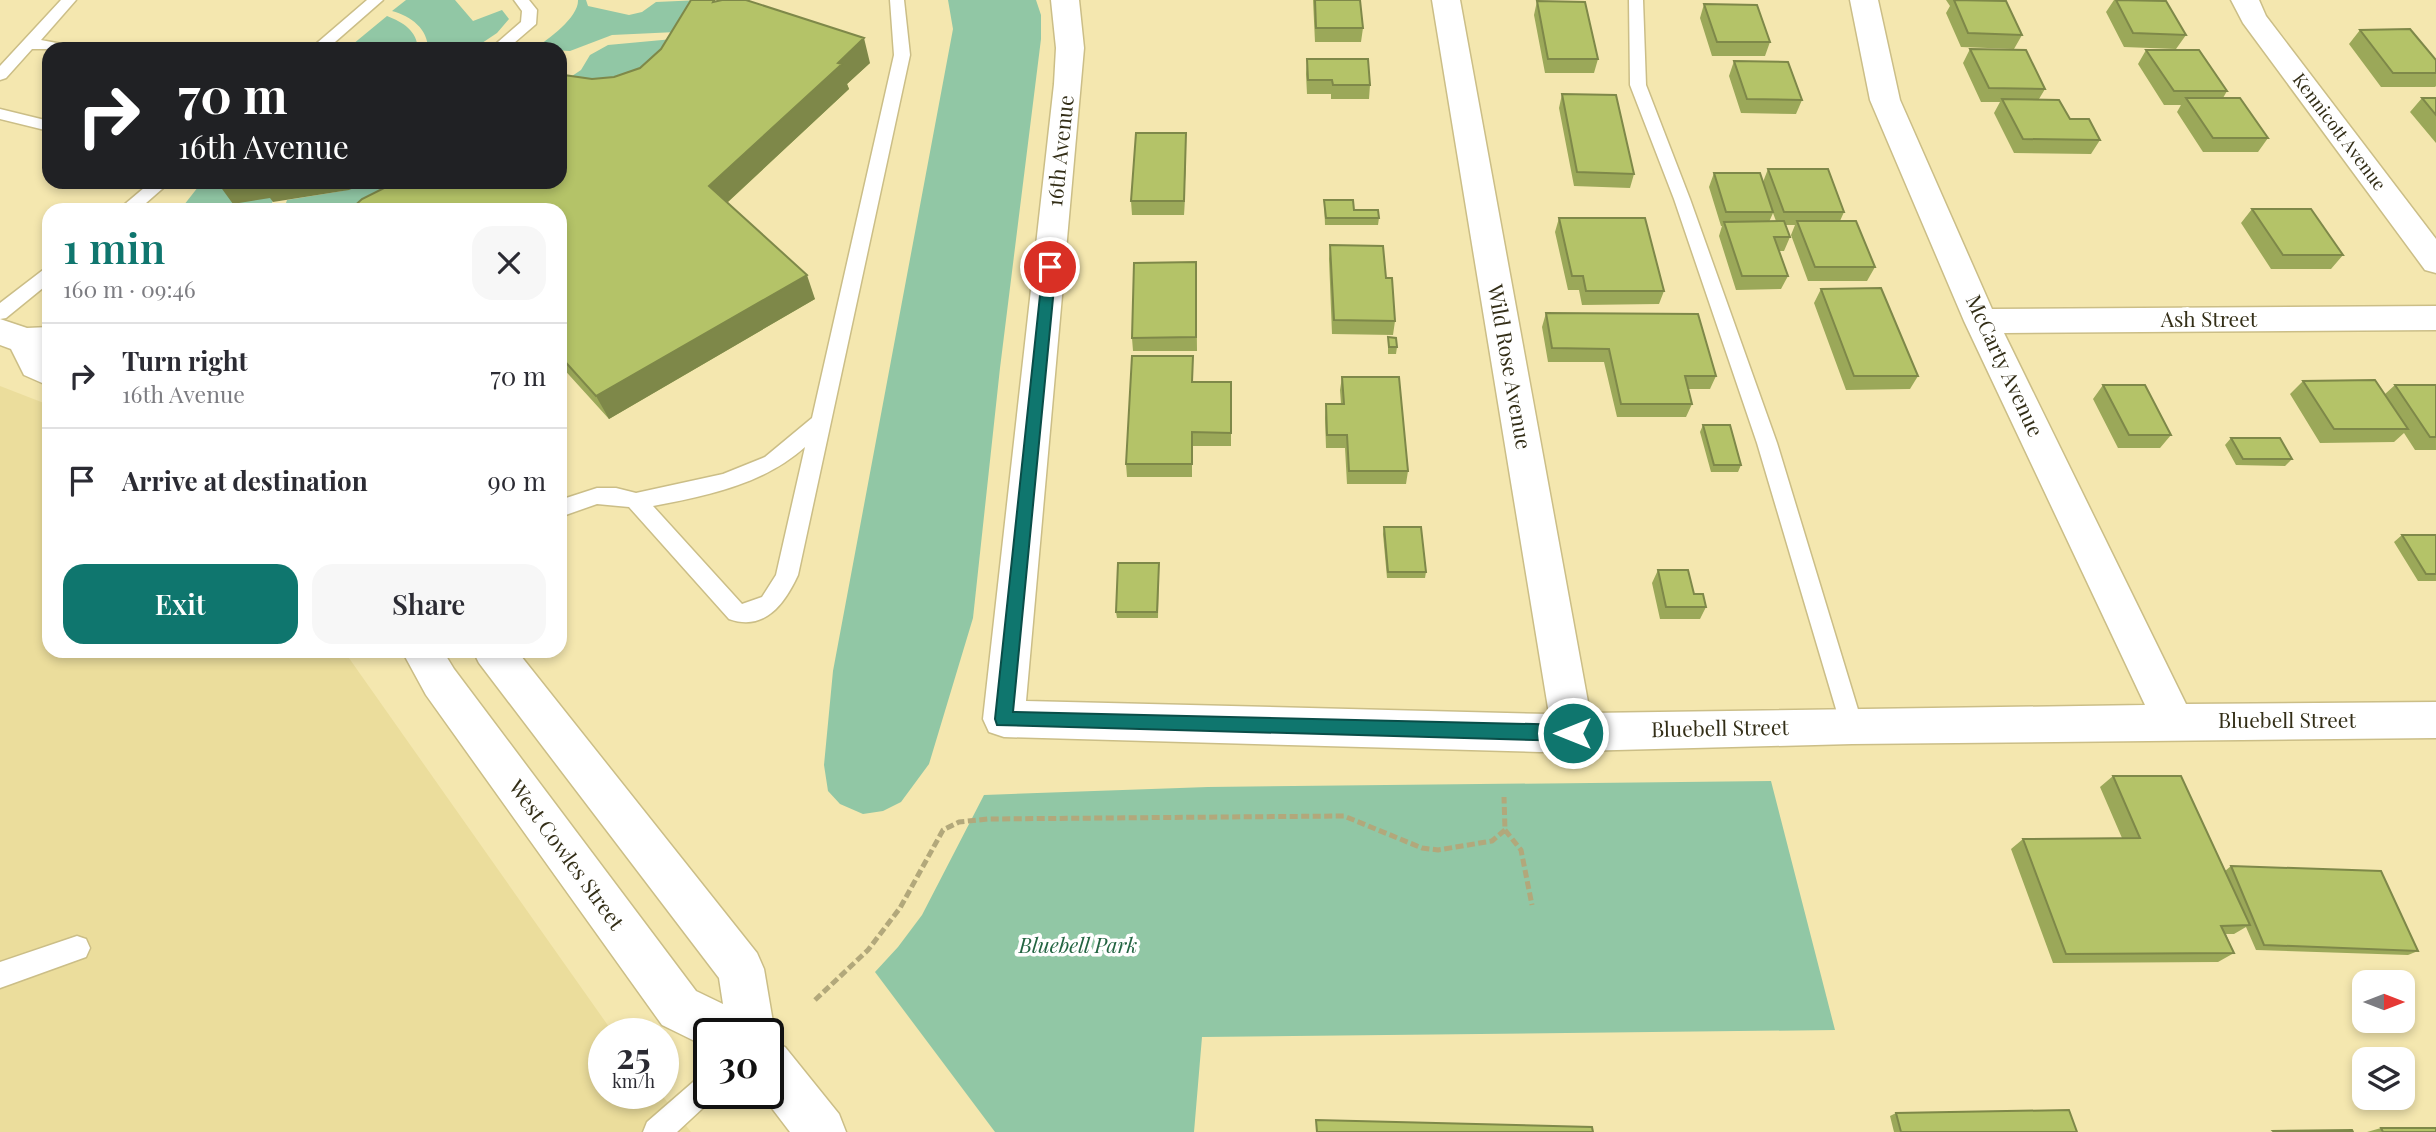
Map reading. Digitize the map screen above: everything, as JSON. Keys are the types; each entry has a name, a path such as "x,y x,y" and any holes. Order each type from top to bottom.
{"street":[{"name":"16th Avenue","path":"1003,719 1068,84 1070,48 1065,0"},
{"name":"Wild Rose Avenue","path":"1446,0 1573,733"},
{"name":"McCarty Avenue","path":"1864,0 1885,100 1982,321 2175,722"},
{"name":"Kennicott Avenue","path":"2245,0 2253,17 2436,262"},
{"name":"Ash Street","path":"1982,321 2436,318"},
{"path":"24,337 36,366 42,369"},
{"name":"West Cowles Street","path":"426,658 440,682 679,1008 699,1018"},
{"path":"498,658 741,969 749,1018"},
{"name":"Bluebell Street","path":"1003,719 1573,733 1852,726 2436,720"},
{"path":"784,1085 821,1132"}],"lane":[{"path":"0,75 69,0"},
{"path":"326,42 376,0"},
{"path":"506,42 528,24 530,10 520,0"},
{"path":"636,501 737,613 757,612 776,600 787,575 902,55 897,0"},
{"path":"1636,0 1638,85 1682,199 1767,443 1852,726"},
{"path":"28,45 42,44"},
{"path":"0,114 42,124"},
{"path":"136,203 153,189"},
{"path":"0,313 42,280"},
{"path":"567,506 587,496 616,495 636,501 666,497 715,483 772,462 819,423"},
{"path":"0,975 77,948"},
{"path":"657,1132 693,1099"}],"path":[{"path":"1504,797 1505,830 1521,850 1532,905"},
{"path":"814,1000 868,950 900,908 943,830 951,823 964,820 1345,816 1422,848 1438,850 1492,841 1505,830"}],"shaded area":[{"path":"0,386 42,402 42,658 349,658 603,1018 588,1018 588,1109 673,1109 691,1132 0,1132"}],"green space":[{"path":"406,0 455,0 473,21 502,10 509,19 497,33 484,42 427,42 417,24 392,11"},
{"path":"578,0 586,0 588,6 629,15 642,12 656,2 701,0 676,32 612,35 570,51 567,51 567,42 544,42 555,34 577,7"},
{"path":"948,0 1036,0 1041,15 1041,39 1000,368 973,618 929,764 901,802 883,811 863,814 840,804 828,791 824,765 833,671 953,29"},
{"path":"387,16 408,28 417,42 355,42"},
{"path":"673,39 661,85 567,80 581,70 590,55 608,45"},
{"path":"196,189 254,189 274,198 272,203 186,203"},
{"path":"439,189 418,203 286,203 287,200 342,191"},
{"name":"Bluebell Park","path":"1771,781 1835,1030 1202,1037 1194,1132 995,1132 875,972 922,915 984,795 1208,787"}],"building":[{"path":"691,0 746,0 864,38 838,63 842,64 709,186 807,275 596,396 567,364 567,203 358,203 382,189 567,189 567,75 592,79 614,77 640,68 661,49"},
{"path":"1315,0 1360,0 1363,28 1316,28"},
{"path":"1954,0 2006,1 2022,35 1968,33"},
{"path":"2116,0 2166,1 2186,35 2133,33"},
{"path":"1537,1 1585,2 1598,59 1548,59"},
{"path":"1704,4 1757,5 1770,42 1717,42"},
{"path":"2410,29 2436,60 2436,73 2393,73 2360,30"},
{"path":"1970,49 2026,50 2045,89 1989,88"},
{"path":"2146,50 2199,50 2227,91 2174,91"},
{"path":"1307,59 1368,59 1370,85 1333,85 1332,80 1308,80"},
{"path":"1734,61 1788,62 1802,100 1747,99"},
{"path":"1562,94 1616,95 1634,174 1577,172"},
{"path":"2186,98 2240,98 2268,138 2213,138"},
{"path":"2422,98 2436,98 2436,115"},
{"path":"2002,99 2059,100 2070,119 2089,119 2100,140 2023,139"},
{"path":"1136,133 1186,133 1184,201 1131,201"},
{"path":"1768,169 1828,169 1844,212 1784,212"},
{"path":"1714,173 1760,173 1773,212 1726,212"},
{"path":"1324,200 1353,200 1354,210 1378,210 1379,218 1326,218"},
{"path":"2252,209 2311,209 2343,255 2283,255"},
{"path":"1559,218 1645,218 1664,291 1586,291 1583,276 1572,276"},
{"path":"1784,221 1790,237 1774,237 1788,276 1742,276 1724,222"},
{"path":"1797,221 1856,221 1875,267 1815,267"},
{"path":"1330,245 1383,246 1386,278 1392,278 1395,321 1334,320"},
{"path":"1196,262 1196,337 1132,338 1134,263"},
{"path":"1881,288 1918,376 1854,376 1821,289"},
{"path":"1546,313 1698,314 1716,376 1685,376 1692,404 1621,404 1609,349 1552,348"},
{"path":"1388,337 1396,338 1397,347 1389,347"},
{"path":"1132,356 1193,356 1192,382 1231,382 1231,433 1192,432 1192,464 1126,464"},
{"path":"1342,377 1399,377 1408,471 1349,471 1347,435 1327,435 1326,404 1344,404"},
{"path":"2375,380 2408,429 2334,429 2303,381"},
{"path":"2103,385 2145,385 2171,435 2129,435"},
{"path":"2395,385 2436,385 2436,437 2430,437"},
{"path":"1703,425 1730,425 1741,465 1714,465"},
{"path":"2231,438 2280,438 2292,459 2243,459"},
{"path":"1384,527 1421,527 1426,572 1388,572"},
{"path":"2402,535 2436,535 2436,574 2426,574"},
{"path":"1118,563 1159,563 1157,612 1116,612"},
{"path":"1658,570 1688,570 1694,594 1703,594 1706,607 1666,607"},
{"path":"2113,776 2181,776 2250,925 2221,926 2234,953 2066,954 2023,839 2140,838"},
{"path":"2231,866 2381,871 2418,951 2264,945"},
{"path":"2069,1110 2077,1132 1901,1132 1896,1113"},
{"path":"1316,1120 1592,1127 1593,1132 1317,1132"},
{"path":"2381,1128 2436,1128 2436,1132 2383,1132"},
{"path":"2352,1130 2353,1132 2273,1131"}],"route":[{"path":"1050,267 1003,719 1573,733"}]}
